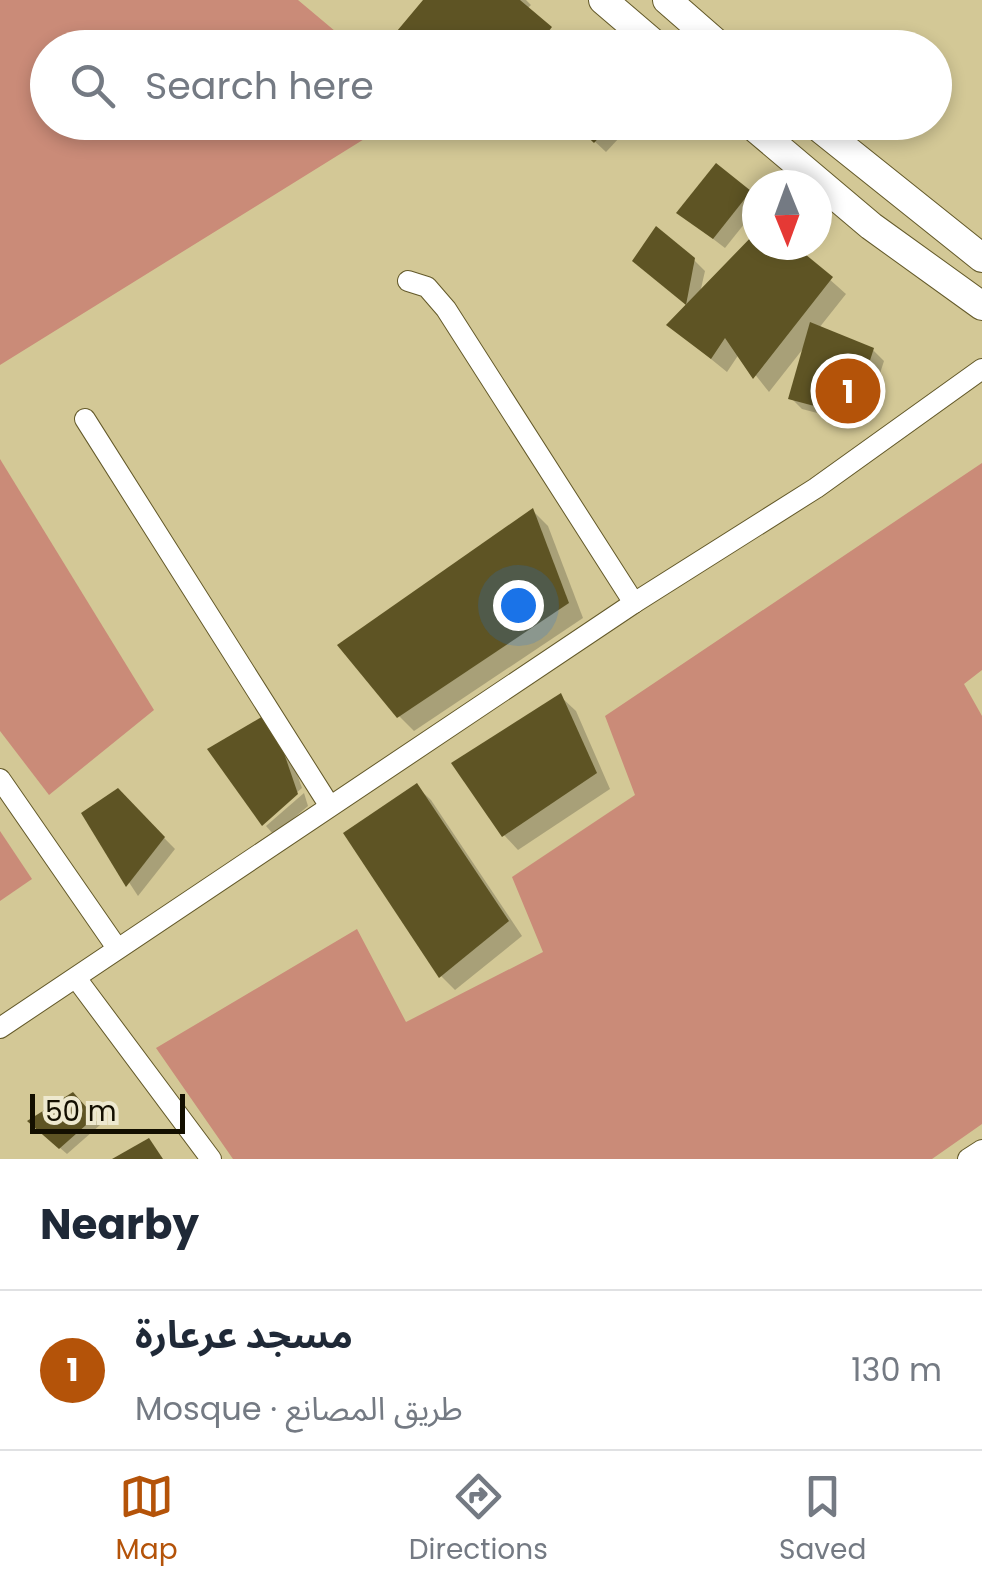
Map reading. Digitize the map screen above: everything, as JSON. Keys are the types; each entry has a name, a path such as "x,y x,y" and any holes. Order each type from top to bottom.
{"main road":[{"path":"603,0 638,30"},
{"path":"667,0 701,30"},
{"path":"769,140 871,226 982,306"},
{"path":"834,140 982,258"}],"street":[{"path":"408,282 427,286 446,309 634,604"},
{"path":"0,1028 634,604 816,488 982,369"},
{"path":"85,419 329,806"},
{"path":"0,779 117,948"},
{"path":"76,978 211,1159"},
{"path":"968,1159 982,1150"}],"shaded area":[{"path":"0,0 298,0 334,30 30,30 30,140 363,140 0,365"},
{"path":"0,459 154,710 49,795 0,731"},
{"path":"982,463 982,670 964,684 982,716 982,1124 932,1159 233,1159 156,1048 357,929 406,1022 543,952 512,877 635,795 605,716"},
{"path":"0,831 32,879 0,901"}],"building":[{"path":"423,0 520,0 552,27 550,30 398,30"},
{"path":"716,163 742,184 742,202 713,239 676,213"},
{"path":"656,226 695,258 686,305 632,261"},
{"path":"742,246 742,260 812,260 833,277 753,379 725,338 711,359 666,325"},
{"path":"810,322 874,348 852,416 788,399"},
{"path":"533,508 569,603 397,718 337,645"},
{"path":"561,693 597,773 502,837 451,763"},
{"path":"270,712 298,794 262,826 207,749"},
{"path":"417,783 509,921 439,978 343,833"},
{"path":"118,788 165,837 126,887 81,813"},
{"path":"73,1092 95,1117 59,1149 27,1121"},
{"path":"149,1138 163,1159 112,1159"}],"place":[{"name":"مسجد عرعارة","path":"848,391"}]}
